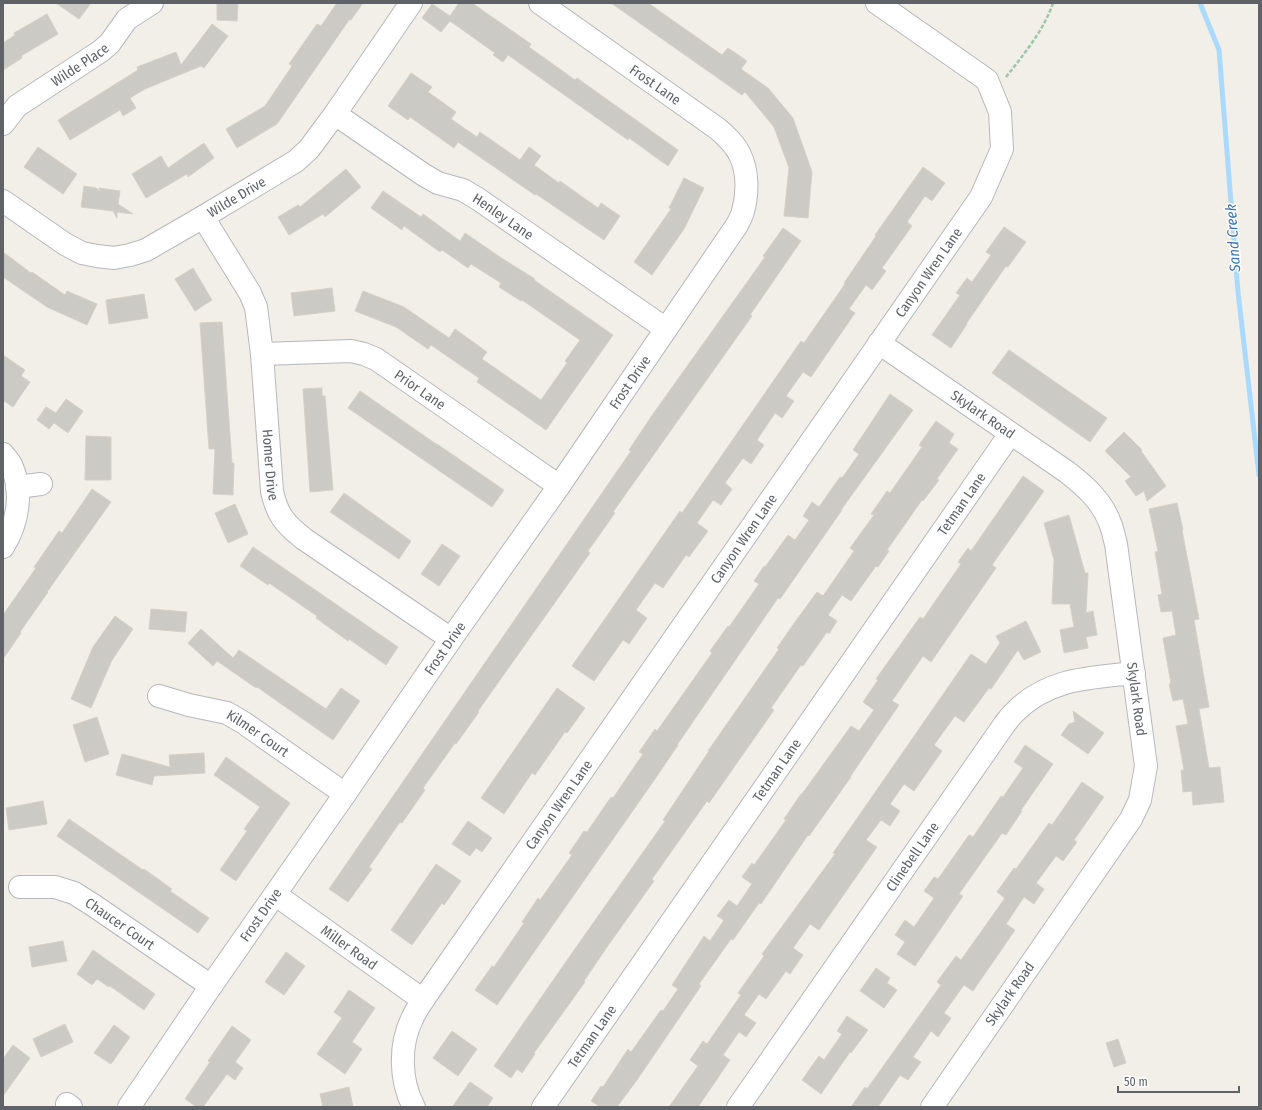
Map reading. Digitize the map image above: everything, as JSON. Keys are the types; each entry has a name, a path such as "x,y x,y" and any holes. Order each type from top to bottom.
{"street":[{"name":"Wilde Place","path":"3,124 17,106 101,51 110,43 127,19 152,3"},
{"name":"Wilde Drive","path":"3,201 65,244 82,252 114,258 146,250 296,161 309,150 411,3"},
{"name":"Frost Lane","path":"540,3 718,129 731,140 740,155 746,184"},
{"name":"Canyon Wren Lane","path":"414,1107 400,1084 405,1040 411,1020 423,1000 981,197 1002,149 1000,112 988,80 877,3"},
{"name":"Henley Lane","path":"335,114 424,175 438,182 463,190 478,199 666,329"},
{"name":"Frost Drive","path":"129,1107 451,639 559,486 737,225 743,211 746,196 746,184"},
{"name":"Homer Drive","path":"203,217 250,293 256,307 262,354 272,491 275,506 292,530 451,639"},
{"name":"Skylark Road","path":"880,343 1067,472 1084,485 1100,503 1110,523 1116,544 1146,766 1140,800 1131,819 932,1107"},
{"name":"Prior Lane","path":"262,354 351,351 376,359 559,486"},
{"name":"Tetman Lane","path":"543,1107 1010,434"},
{"path":"3,454 12,466 17,486 18,511 13,528 3,547"},
{"path":"17,486 41,484"},
{"name":"Clinebell Lane","path":"738,1107 999,731 1016,711 1032,697 1050,687 1073,680 1134,673"},
{"name":"Kilmer Court","path":"159,696 190,705 227,713 244,723 345,794"},
{"name":"Chaucer Court","path":"20,887 55,887 74,893 211,986"},
{"name":"Miller Road","path":"276,895 423,1000"}],"path":[{"path":"993,94 1029,47 1050,13 1053,3"}],"building":[{"path":"56,3 91,3 79,19"},
{"path":"217,3 238,3 237,21 217,20"},
{"path":"337,3 363,3 351,20 349,20 277,124 237,148 226,129 265,106 292,66 289,64 317,24 321,26"},
{"path":"459,3 472,3 531,44 529,47 575,80 577,78 678,150 668,166 629,138 628,140 508,55 503,62 493,55 495,53 450,21 441,32 422,18 432,4 450,16"},
{"path":"611,3 648,3 722,55 728,48 747,61 741,69 768,88 793,118 812,172 808,218 784,216 789,168 774,127 745,92 742,95"},
{"path":"47,14 58,34 21,56 22,58 3,70 3,43 15,35 14,33"},
{"path":"212,24 228,36 204,68 201,66 145,89 130,98 136,108 123,116 120,110 70,140 58,120 138,70 137,67 176,52 181,65"},
{"path":"411,73 432,87 428,92 456,112 451,119 477,137 480,132 520,160 529,147 541,156 534,165 559,183 560,181 598,208 601,203 620,216 604,240 458,142 454,148 410,117 408,120 388,106"},
{"path":"204,143 214,158 188,177 187,174 146,198 132,174 161,156 168,168"},
{"path":"38,147 77,174 63,194 24,167"},
{"path":"923,167 945,183 932,201 925,196 907,222 912,226 882,268 886,271 872,290 866,285 849,309 855,313 811,377 803,372 786,396 794,401 782,418 775,413 757,440 764,445 751,464 743,458 725,483 732,489 721,505 713,500 697,523 708,531 689,557 686,555 663,588 655,583 636,610 647,618 629,644 623,640 594,681 572,666 680,511 682,513 801,341 804,343 845,284 844,283 876,236 875,235"},
{"path":"346,169 361,187 325,217 323,214 289,235 278,217 298,205 300,207"},
{"path":"684,178 704,188 684,229 652,275 634,262 671,209 669,208"},
{"path":"84,186 96,188 100,191 99,188 120,191 118,204 133,214 117,212 117,218 113,211 81,207"},
{"path":"383,191 421,217 423,214 460,241 465,233 535,279 534,280 613,335 546,430 477,382 479,378 431,345 428,349 396,327 355,311 363,291 404,307 449,338 455,329 487,352 482,359 541,400 567,363 565,361 580,340 522,300 521,301 499,287 501,283 471,264 468,268 442,250 440,252 404,226 402,230 371,208"},
{"path":"1004,227 1026,242 1008,267 1006,266 951,348 932,335 960,295 956,293 967,278 972,282 991,255 986,252"},
{"path":"783,228 801,241 750,315 752,316 613,512 615,513 588,551 590,553 478,711 479,712 423,788 425,790 402,823 400,822 369,867 372,869 348,902 329,889 631,451 629,450 653,414 765,257 763,256"},
{"path":"3,252 31,273 32,272 65,295 67,291 97,304 87,325 47,307 3,277"},
{"path":"193,268 212,300 195,311 175,279"},
{"path":"332,288 335,311 294,316 291,293"},
{"path":"144,294 148,318 109,324 106,300"},
{"path":"222,322 232,463 234,463 233,495 213,494 215,449 209,449 200,323"},
{"path":"1009,350 1107,418 1090,442 992,373"},
{"path":"3,355 25,370 21,376 30,382 13,407 3,400"},
{"path":"322,388 322,396 325,396 333,490 310,492 303,389"},
{"path":"360,391 504,490 492,507 348,408"},
{"path":"890,394 913,410 841,510 780,599 778,598 655,779 497,1005 475,990 492,966 494,967 524,923 522,922 538,898 540,900 572,855 569,853 584,831 587,832 611,797 613,798 643,754 639,752 655,729 657,731 712,653 710,651 759,584 754,581 764,566 765,567 788,535 795,540 809,520 803,516 812,502 819,507 840,477 842,478 859,454 853,450"},
{"path":"66,399 83,411 68,433 54,423 49,429 37,420 46,407 56,413"},
{"path":"936,421 954,434 949,443 958,449 937,479 939,480 923,501 922,500 887,550 889,551 878,567 876,566 851,601 842,595 828,615 837,621 829,634 827,632 803,666 801,665 771,708 774,710 709,803 707,801 652,879 654,881 607,947 584,981 585,982 534,1053 535,1054 522,1073 517,1069 511,1078 494,1066 665,821 663,820 708,751 779,649 777,648 795,622 817,592 823,596 854,551 850,548 874,515 871,514 887,491 890,493 922,447 919,445"},
{"path":"1124,432 1142,450 1141,451 1166,486 1147,501 1144,491 1136,496 1125,481 1131,477 1105,451"},
{"path":"86,436 111,437 111,480 85,480"},
{"path":"1023,476 1044,491 992,565 996,568 931,662 923,656 892,701 899,705 851,777 809,836 808,835 761,904 759,903 733,940 731,939 699,984 701,986 617,1107 600,1107 591,1101 601,1086 603,1087 628,1049 631,1052 678,989 672,985 704,936 710,941 724,920 717,916 729,900 737,906 752,884 742,877 752,863 754,865 786,820 784,819 801,794 851,726 859,731 874,710 863,702 878,680 876,679 920,617 923,619 961,564 958,562 968,548 971,551"},
{"path":"92,489 111,502 47,592 3,659 3,615 36,568 34,567 59,531 62,533"},
{"path":"344,493 411,541 399,559 330,512"},
{"path":"1177,503 1199,619 1194,620 1209,707 1199,709 1209,768 1220,767 1224,802 1193,805 1192,791 1183,792 1181,770 1184,770 1176,726 1188,724 1183,699 1173,701 1169,684 1171,684 1163,638 1176,635 1172,611 1161,612 1158,595 1162,594 1155,552 1158,551 1149,509"},
{"path":"235,504 248,534 228,543 215,513"},
{"path":"1069,515 1085,573 1088,573 1086,613 1093,611 1097,635 1086,637 1088,648 1064,653 1060,630 1074,627 1070,604 1052,604 1054,560 1044,523"},
{"path":"442,544 460,556 439,586 421,574"},
{"path":"253,547 398,647 386,665 349,639 348,641 316,618 317,616 269,583 268,585 240,566"},
{"path":"151,609 187,612 185,632 149,629"},
{"path":"115,616 133,629 112,660 91,708 71,699 93,647"},
{"path":"1026,621 1041,652 1024,660 1018,650 991,689 989,688 964,722 955,716 934,745 942,751 914,791 904,784 890,804 900,811 890,826 881,820 866,840 877,847 819,930 810,924 793,948 803,955 790,974 786,971 766,999 759,994 744,1015 756,1023 746,1037 739,1032 723,1055 730,1060 698,1107 669,1107 698,1066 690,1060 703,1041 707,1044 741,995 738,993 764,956 762,954 835,854 833,853 971,654 986,664 1000,643 996,636"},
{"path":"201,629 233,658 239,650 326,709 341,688 360,701 333,740 217,661 213,666 188,643"},
{"path":"557,688 585,708 567,733 565,732 535,775 532,773 504,814 481,798"},
{"path":"1073,711 1104,733 1088,754 1061,735 1069,724 1075,722"},
{"path":"97,717 109,754 85,762 73,725"},
{"path":"1025,745 1053,764 1021,810 1022,811 1006,835 1002,833 959,894 963,896 915,966 897,954 905,942 895,935 905,920 914,927 934,898 924,891 934,877 938,879 969,835 973,837 1001,796 1003,797 1023,768 1014,762"},
{"path":"204,753 205,773 154,776 152,785 116,775 122,754 170,767 169,755"},
{"path":"226,757 290,803 236,881 220,870 247,831 244,829 260,807 214,775"},
{"path":"1082,782 1104,797 1074,840 1077,842 1063,861 1056,856 1036,883 1044,889 1034,904 1024,897 1006,924 1015,930 973,991 964,985 944,1013 951,1018 938,1037 931,1031 913,1057 921,1062 908,1080 900,1075 878,1107 851,1107 865,1087 867,1089 941,985 937,982 956,956 961,960 1005,898 997,892 1014,868 1016,869 1049,823 1052,825"},
{"path":"43,801 47,824 9,830 6,808"},
{"path":"69,819 143,870 144,869 172,889 170,891 209,918 198,933 57,836"},
{"path":"468,821 492,838 482,852 476,848 470,856 452,844"},
{"path":"436,864 461,881 444,905 442,903 412,945 391,930"},
{"path":"63,941 67,961 32,967 29,947"},
{"path":"93,950 155,994 144,1010 110,986 109,987 97,979 92,985 77,974"},
{"path":"286,952 305,966 284,995 265,982"},
{"path":"876,968 890,978 887,983 897,990 884,1008 860,991"},
{"path":"349,990 375,1008 352,1042 362,1049 345,1074 317,1054 342,1018 334,1012"},
{"path":"847,1016 868,1030 851,1053 850,1052 821,1094 802,1080 819,1056 824,1060 842,1034 837,1031"},
{"path":"65,1024 73,1042 41,1057 33,1039"},
{"path":"114,1025 130,1037 111,1064 94,1053"},
{"path":"232,1026 251,1040 235,1062 243,1068 235,1080 227,1074 203,1107 197,1107 185,1099 210,1062 208,1061"},
{"path":"452,1031 477,1049 458,1076 433,1058"},
{"path":"1118,1039 1126,1063 1114,1067 1106,1043"},
{"path":"13,1045 30,1058 3,1096 3,1059"},
{"path":"470,1082 493,1098 487,1107 452,1107"},
{"path":"349,1087 353,1107 323,1107 320,1094"}],"waterway":[{"name":"Sand Creek","path":"1200,3 1219,50 1238,292 1259,475"}]}
